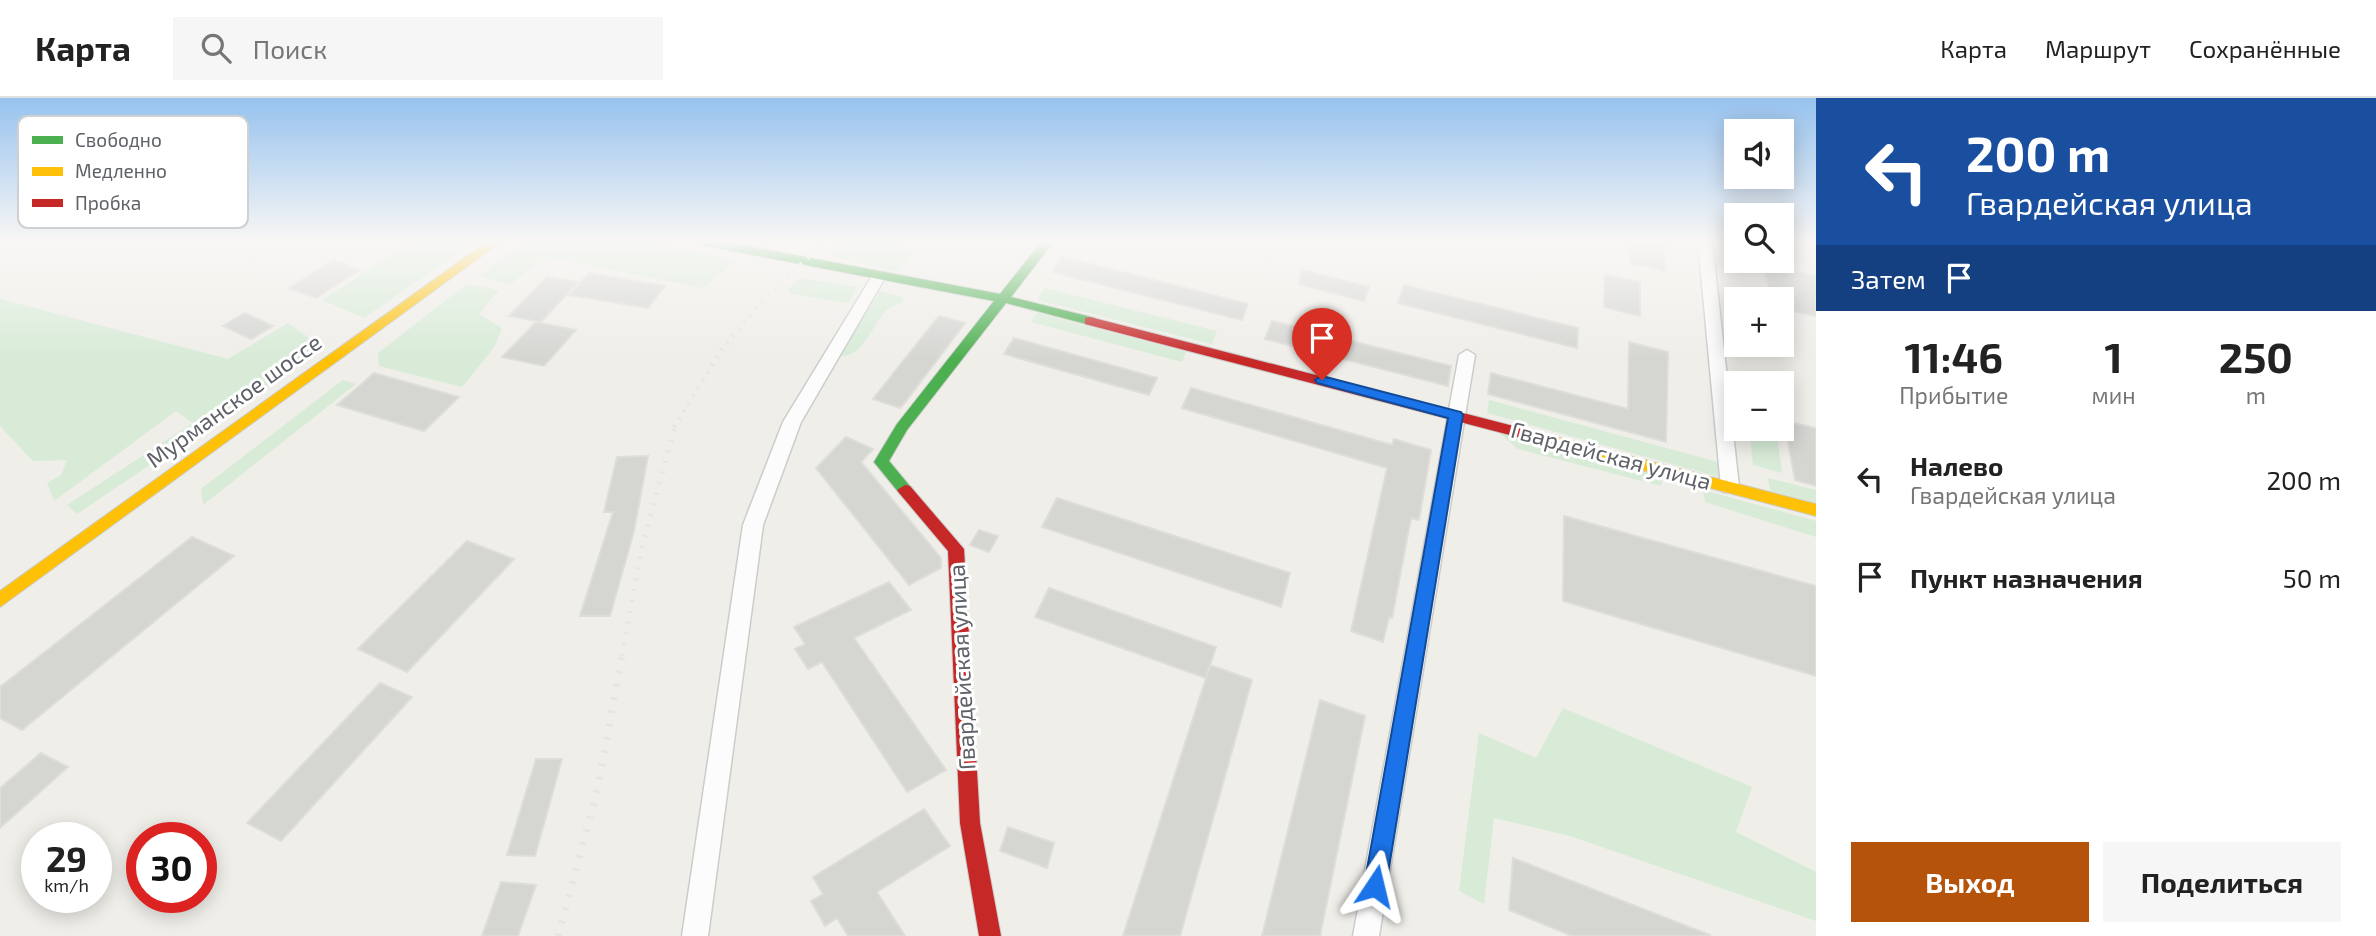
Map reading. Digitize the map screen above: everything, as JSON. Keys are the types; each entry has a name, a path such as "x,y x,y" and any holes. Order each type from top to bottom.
{"street":[{"name":"Мурманское шоссе","path":"0,600 442,280"},
{"path":"695,936 753,524 792,422 877,280"},
{"name":"Гвардейская улица","path":"901,280 1004,299 1730,487 1709,280"},
{"name":"Гвардейская улица","path":"990,936 970,823 956,549 881,462 902,427 1018,280"},
{"path":"1366,936 1467,355"},
{"path":"1730,487 1816,510"}],"green space":[{"path":"352,280 419,280 364,318 322,300"},
{"path":"496,280 516,280 511,284"},
{"path":"663,280 712,280 702,288"},
{"path":"798,280 857,287 848,303 791,294 788,289"},
{"path":"467,284 499,290 479,314 502,328 495,346 462,387 379,366 378,353"},
{"path":"1045,288 1217,331 1212,344 1037,300"},
{"path":"880,291 903,297 902,302 887,310 861,346 848,355 840,356"},
{"path":"0,299 228,359 288,323 323,348 77,514 67,505 193,423 176,411 54,501 47,483 61,475 67,460 33,461 0,426"},
{"path":"1037,313 1186,352 1182,362 1031,322"},
{"path":"343,380 356,384 203,505 201,489"},
{"path":"1489,400 1718,462 1719,477 1487,413"},
{"path":"1497,431 1663,475 1661,486 1518,449"},
{"path":"1750,441 1778,441 1782,473 1753,465"},
{"path":"1768,478 1816,490 1816,503 1770,491"},
{"path":"1703,490 1816,521 1816,537 1705,502"},
{"path":"1563,708 1752,787 1736,832 1816,872 1816,921 1570,836 1494,818 1484,904 1459,891 1479,733 1536,758"}],"building":[{"path":"301,280 344,280 316,298 289,288"},
{"path":"544,280 578,282 541,322 509,316"},
{"path":"583,280 631,280 665,286 648,308 569,295"},
{"path":"1084,280 1153,280 1248,304 1242,320"},
{"path":"1300,280 1342,280 1369,287 1364,301 1299,284"},
{"path":"1605,280 1640,282 1640,316 1604,307"},
{"path":"1767,280 1816,280 1816,316 1794,311 1794,287 1769,287"},
{"path":"1404,285 1578,328 1577,348 1398,303"},
{"path":"245,313 273,326 251,339 223,326"},
{"path":"939,316 965,323 906,401 900,408 873,399"},
{"path":"1272,321 1451,366 1448,386 1265,339"},
{"path":"536,322 576,330 544,366 502,357"},
{"path":"1014,338 1157,378 1149,395 1004,354"},
{"path":"1629,342 1668,352 1666,442 1488,394 1491,373 1628,409"},
{"path":"374,373 459,397 424,431 337,405"},
{"path":"1191,388 1392,445 1394,439 1431,450 1419,520 1411,518 1392,618 1389,617 1383,642 1351,631 1387,468 1182,408"},
{"path":"1794,423 1816,428 1816,486 1795,480 1788,441 1794,441"},
{"path":"846,437 873,449 861,462 941,558 941,568 909,585 816,468"},
{"path":"648,456 634,531 610,616 580,616 613,512 604,512 617,457"},
{"path":"1057,498 1290,573 1281,607 1042,527"},
{"path":"1564,516 1816,586 1816,676 1563,601"},
{"path":"979,530 998,536 989,552 970,545"},
{"path":"192,537 234,556 22,730 0,718 0,687"},
{"path":"467,541 514,559 407,672 358,649"},
{"path":"889,582 911,610 854,638 946,770 907,792 822,662 808,669 795,649 805,644 794,627"},
{"path":"1049,588 1216,647 1210,665 1252,680 1180,936 1123,936 1206,678 1035,617"},
{"path":"380,683 412,697 281,841 247,823"},
{"path":"1320,700 1365,716 1320,936 1262,936"},
{"path":"41,753 68,767 0,828 0,788"},
{"path":"536,759 562,759 535,856 507,855"},
{"path":"924,809 950,846 877,892 905,936 848,936 837,918 825,926 811,901 823,894 813,877"},
{"path":"1008,827 1054,843 1047,868 1000,851"},
{"path":"1513,858 1710,935 1572,936 1509,910"},
{"path":"501,882 536,885 518,936 482,936"}],"railway":[{"path":"674,427 724,346 785,280"},
{"path":"622,656 641,551 675,426"},
{"path":"558,936 598,788 622,654"}],"traffic: fast":[{"path":"905,280 1004,299 1090,321"},
{"path":"905,490 881,462 902,427 1017,280"}],"traffic: slow":[{"path":"0,600 442,280"},
{"path":"1552,441 1816,510"}],"traffic: jam":[{"path":"1090,321 1552,441"},
{"path":"905,490 956,549 970,823 990,936"}],"route":[{"path":"1322,380 1456,415 1375,886"}]}
